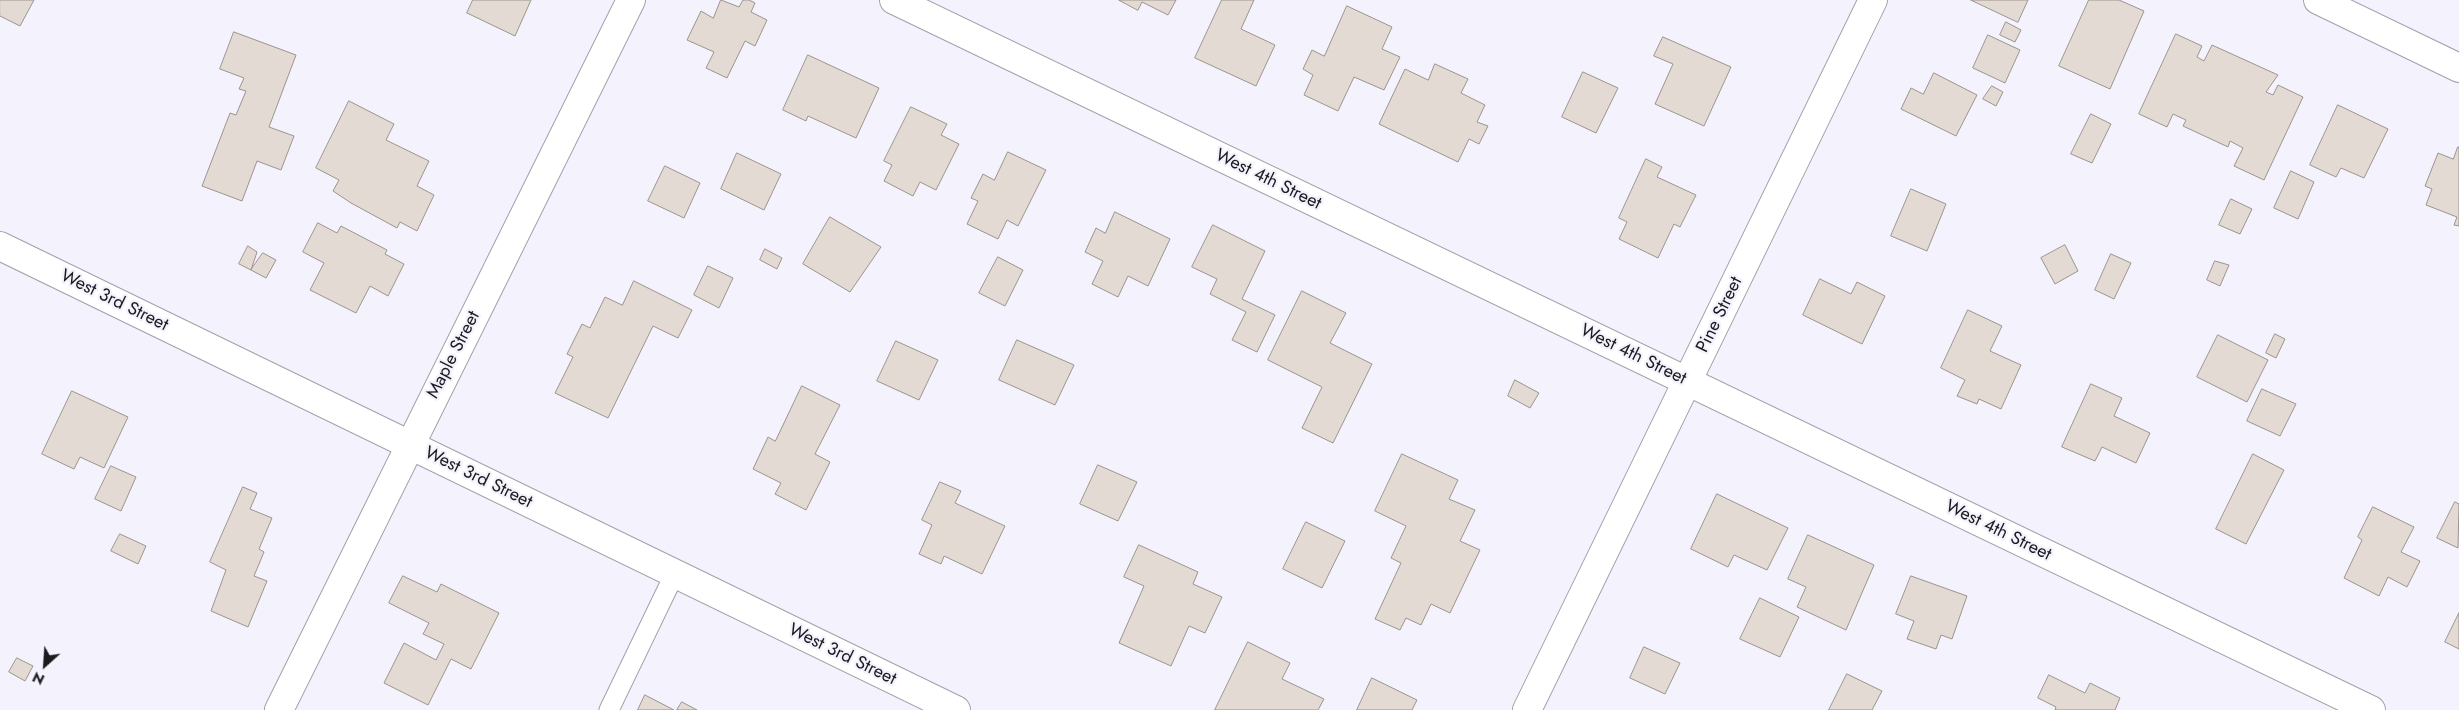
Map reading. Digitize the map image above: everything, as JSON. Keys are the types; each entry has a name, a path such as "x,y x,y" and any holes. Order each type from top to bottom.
{"street":[{"name":"Maple Street","path":"279,710 631,0"},
{"name":"West 4th Street","path":"894,0 2371,710"},
{"name":"Pine Street","path":"1527,710 1873,0"},
{"path":"2318,0 2459,68"},
{"name":"West 3rd Street","path":"0,246 956,710"}],"lane":[{"path":"609,710 675,573"}],"building":[{"path":"0,0 34,0 20,26 0,16"},
{"path":"473,0 531,0 515,36 467,13"},
{"path":"721,0 739,7 743,0 749,0 755,3 751,12 767,20 755,46 745,41 727,78 706,68 714,52 687,40 701,11 713,18"},
{"path":"1119,0 1176,0 1168,15 1142,2 1138,10"},
{"path":"1222,0 1254,0 1241,29 1275,45 1256,86 1195,58"},
{"path":"1971,0 2028,0 2018,22"},
{"path":"2089,0 2119,0 2144,11 2110,89 2059,66"},
{"path":"1347,6 1392,27 1382,49 1400,57 1384,90 1354,77 1338,111 1304,95 1313,75 1303,69 1312,50 1324,56"},
{"path":"2006,22 2021,30 2015,42 2000,35"},
{"path":"234,32 296,55 269,127 294,136 281,170 257,161 242,201 202,186 230,113 236,115 246,91 239,89 244,78 220,69"},
{"path":"2176,34 2202,46 2197,57 2204,61 2212,45 2278,75 2266,92 2273,95 2278,85 2303,97 2264,180 2234,166 2243,148 2230,141 2228,147 2183,126 2186,120 2173,114 2167,127 2139,114"},
{"path":"1988,35 2020,50 2005,83 1973,68"},
{"path":"1663,37 1731,67 1704,126 1655,104 1673,64 1654,56"},
{"path":"808,55 879,88 856,138 808,116 806,121 783,110"},
{"path":"1435,64 1468,79 1461,93 1485,105 1477,122 1488,126 1479,144 1469,139 1458,162 1379,124 1405,69 1428,80"},
{"path":"1583,72 1618,88 1596,133 1562,117"},
{"path":"1934,73 1977,95 1956,136 1901,109 1911,88 1923,94"},
{"path":"1992,86 2003,92 1996,106 1983,99"},
{"path":"349,101 394,124 386,140 429,161 417,186 434,195 417,231 400,222 397,228 351,203 333,191 339,180 316,168"},
{"path":"2338,105 2388,129 2364,178 2341,168 2336,177 2310,165"},
{"path":"911,107 947,124 941,135 959,144 936,190 920,182 913,196 884,181 892,165 884,161"},
{"path":"2091,114 2111,124 2092,163 2071,154"},
{"path":"2458,147 2459,226 2454,225 2457,217 2426,205 2432,189 2425,186 2438,153 2453,159"},
{"path":"1008,152 1046,170 1018,226 1007,220 998,239 967,224 978,201 971,198 983,174 994,180"},
{"path":"737,153 781,174 764,210 721,189"},
{"path":"1646,159 1662,167 1657,177 1696,195 1680,227 1674,224 1658,258 1619,239 1627,222 1619,218"},
{"path":"665,166 700,183 684,218 648,201"},
{"path":"2291,171 2314,182 2298,219 2274,208"},
{"path":"1911,189 1946,204 1927,251 1891,236"},
{"path":"2231,199 2252,209 2240,234 2219,225"},
{"path":"1115,212 1170,239 1148,286 1128,276 1118,297 1092,284 1103,261 1085,252 1096,228 1105,233"},
{"path":"830,217 881,247 850,292 803,264"},
{"path":"318,223 337,233 341,226 387,250 385,254 404,264 388,296 370,286 356,313 310,290 324,263 303,252"},
{"path":"1213,225 1265,251 1242,299 1275,315 1257,352 1232,340 1246,312 1210,294 1217,279 1192,267"},
{"path":"2065,245 2078,271 2055,284 2041,258"},
{"path":"248,246 257,252 251,270 239,264"},
{"path":"765,249 782,258 777,269 760,260"},
{"path":"263,253 276,260 266,278 251,270"},
{"path":"2111,254 2131,263 2114,299 2095,290"},
{"path":"998,257 1023,270 1005,306 979,293"},
{"path":"2215,261 2229,265 2220,286 2207,280"},
{"path":"708,266 733,278 719,308 694,295"},
{"path":"1820,279 1851,294 1857,282 1885,296 1862,344 1803,315"},
{"path":"634,281 692,310 678,338 653,326 608,418 555,393 573,357 567,354 582,324 590,328 605,297 622,305"},
{"path":"1302,291 1346,313 1330,343 1372,364 1333,443 1302,428 1322,387 1268,360"},
{"path":"1968,310 2002,326 1990,351 2021,365 2001,409 1979,399 1977,404 1957,396 1965,380 1941,368"},
{"path":"2275,334 2285,339 2276,358 2266,353"},
{"path":"2218,335 2268,360 2247,402 2197,377"},
{"path":"1017,340 1074,365 1055,405 999,380"},
{"path":"896,341 938,360 919,400 877,381"},
{"path":"1515,380 1539,393 1530,408 1508,396"},
{"path":"2091,384 2122,398 2114,416 2150,433 2136,463 2102,447 2095,461 2062,447"},
{"path":"802,386 840,405 815,454 830,462 806,510 775,494 781,483 753,469 768,437 775,441"},
{"path":"2262,389 2296,404 2280,436 2247,421"},
{"path":"72,391 128,417 104,468 80,457 74,469 42,454"},
{"path":"1402,454 1458,480 1449,499 1475,510 1460,541 1480,550 1450,613 1431,604 1421,625 1406,618 1400,630 1375,619 1401,563 1391,558 1406,526 1375,511"},
{"path":"2253,454 2284,470 2246,544 2216,529"},
{"path":"1098,465 1137,482 1118,521 1080,504"},
{"path":"111,466 136,477 121,511 95,499"},
{"path":"940,482 961,491 955,503 1005,526 982,574 944,556 941,564 919,554 932,525 922,520"},
{"path":"243,487 257,493 250,509 272,518 259,549 264,552 254,576 267,581 248,627 211,611 226,570 210,562"},
{"path":"1717,494 1788,528 1767,570 1734,555 1728,567 1691,549"},
{"path":"2455,502 2459,504 2458,548 2437,538"},
{"path":"2373,507 2414,527 2401,552 2420,561 2407,587 2388,577 2379,596 2344,578 2362,540 2358,537"},
{"path":"1306,522 1345,541 1322,588 1283,569"},
{"path":"120,534 146,546 138,564 111,551"},
{"path":"1808,535 1874,565 1846,630 1797,607 1806,587 1788,579"},
{"path":"1139,545 1198,572 1193,584 1222,597 1205,633 1189,626 1171,666 1119,643 1144,586 1124,577"},
{"path":"403,576 437,592 441,584 499,613 471,669 451,659 428,705 384,683 404,643 436,660 444,644 423,634 429,623 389,603"},
{"path":"1911,576 1967,596 1952,639 1941,635 1936,649 1907,639 1914,621 1896,614"},
{"path":"1760,598 1799,617 1780,657 1740,639"},
{"path":"2459,613 2459,649 2445,642"},
{"path":"1248,642 1290,663 1282,679 1324,699 1318,710 1215,710"},
{"path":"1644,647 1680,663 1665,694 1630,678"},
{"path":"17,658 33,666 25,681 9,672"},
{"path":"1847,674 1882,691 1872,710 1829,710"},
{"path":"2049,675 2085,693 2090,683 2120,698 2115,710 2055,710 2056,707 2038,698"},
{"path":"1372,678 1417,700 1412,710 1357,710"},
{"path":"645,695 674,710 638,710"},
{"path":"682,702 697,710 677,710"}]}
